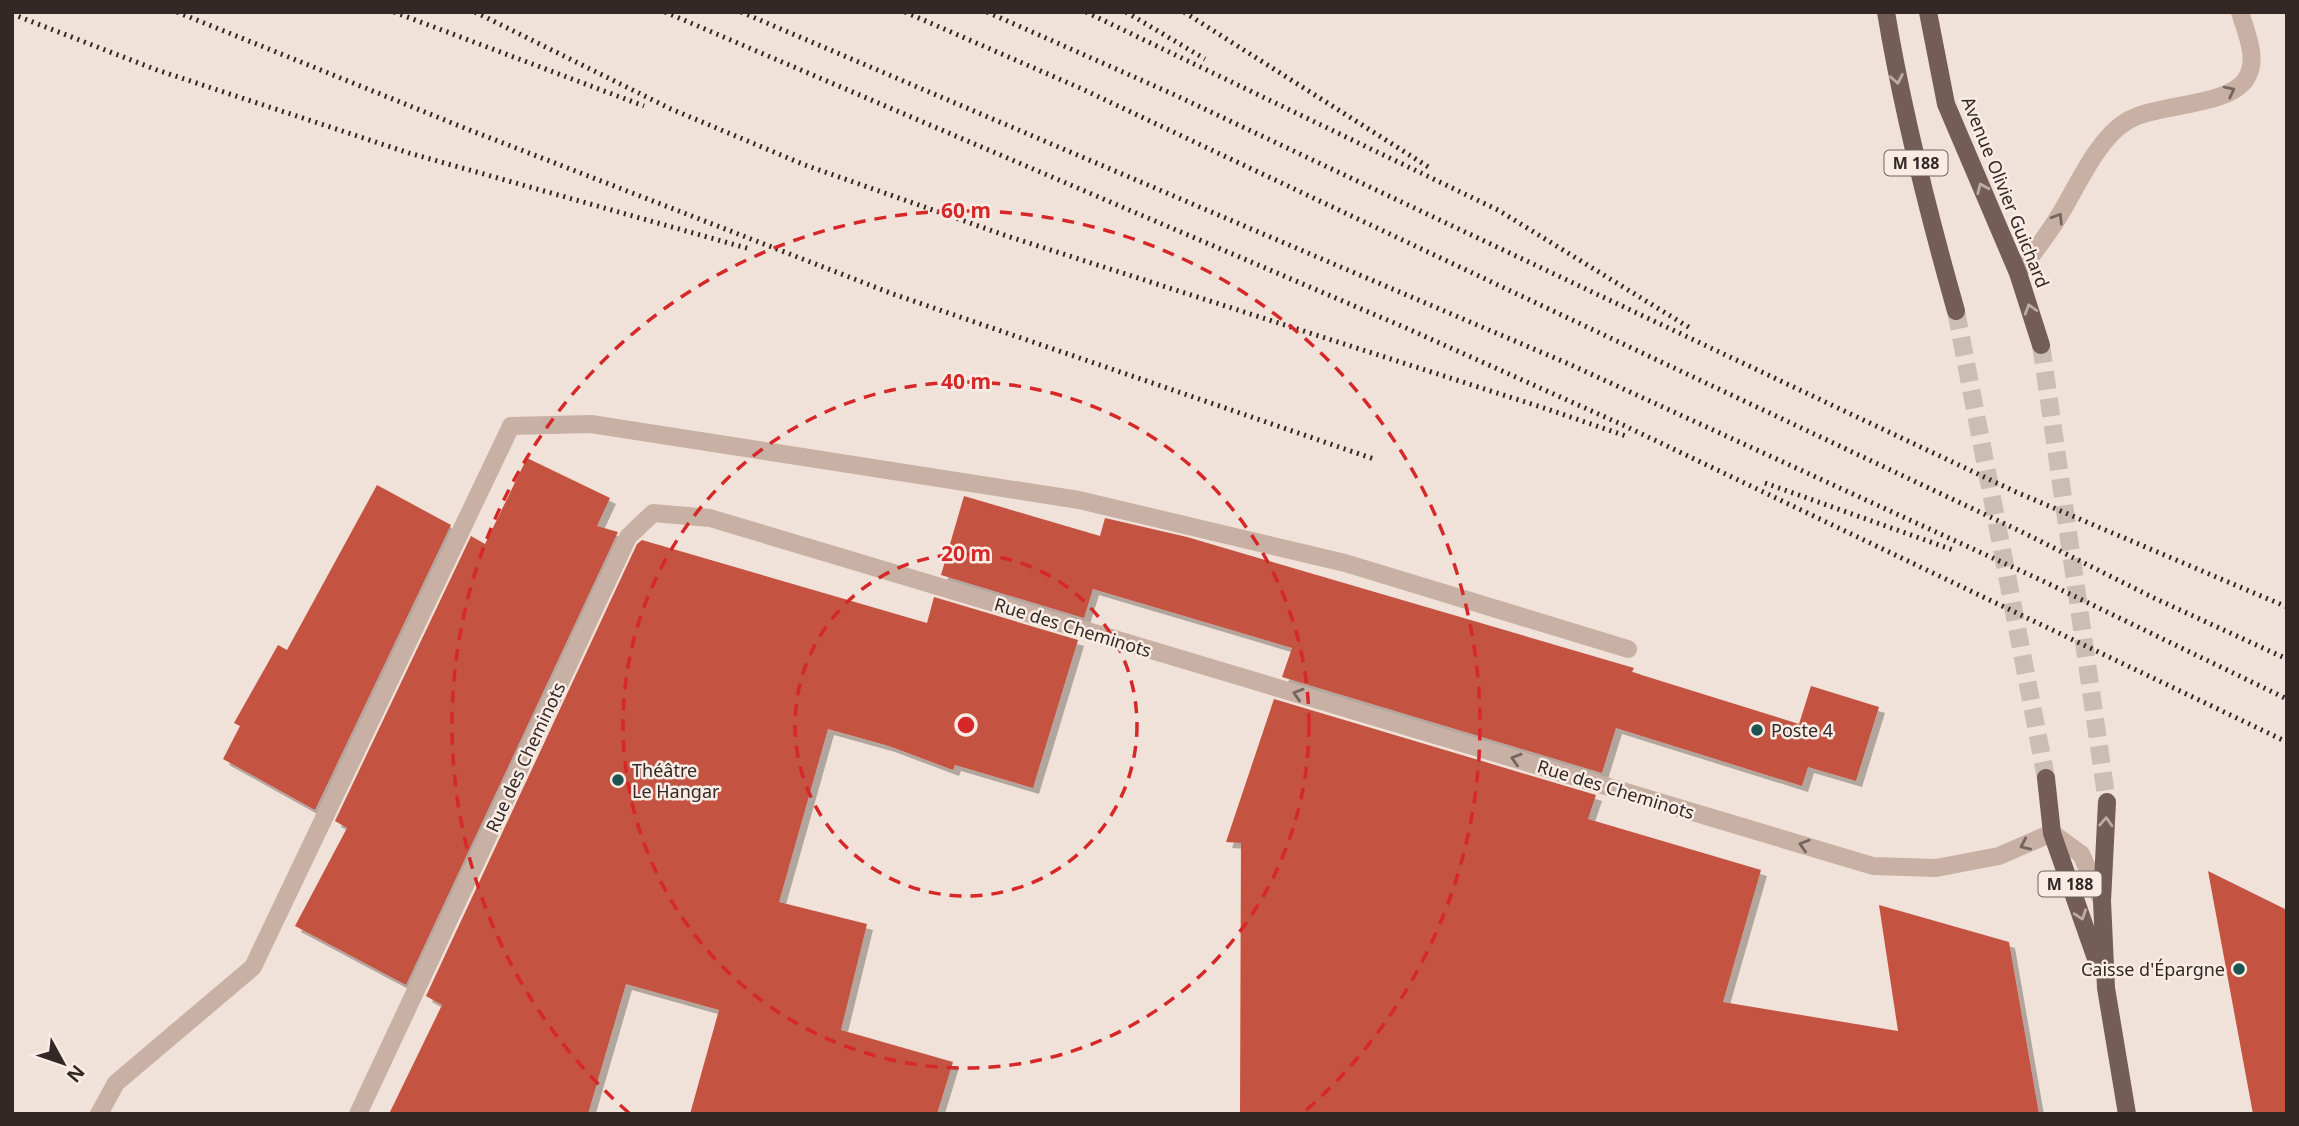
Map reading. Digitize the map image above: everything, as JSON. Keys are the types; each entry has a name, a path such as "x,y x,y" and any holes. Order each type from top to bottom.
{"main road":[{"name":"M 188","path":"1885,12 1919,177 1956,311"},
{"name":"Avenue Olivier Guichard","path":"1928,12 1946,104 2018,273 2041,345"},
{"name":"M 188","path":"2046,778 2052,833 2106,988"},
{"name":"M 188","path":"2106,802 2102,901 2106,988 2127,1114"}],"street":[{"path":"2018,273 2057,219 2109,135 2126,121 2144,114 2225,95 2238,89 2247,78 2252,63 2251,48 2240,12"},
{"path":"99,1114 116,1083 253,967 511,426 591,424 1079,500 1345,563 1628,649"},
{"name":"Rue des Cheminots","path":"358,1114 628,537 653,513 710,518 1873,866 1936,868 1999,856 2052,833"},
{"path":"2052,833 2081,854 2102,901"}],"building":[{"path":"527,458 610,498 597,526 618,532 406,985 295,926 347,828 335,821 471,536 485,544"},
{"path":"377,485 451,525 315,810 223,759 240,726 234,723 278,645 287,650"},
{"path":"964,496 1100,536 1105,518 1187,537 1634,668 1632,672 1799,724 1811,686 1879,707 1856,781 1808,767 1802,786 1616,728 1602,773 1282,677 1292,648 1093,589 1084,618 941,575"},
{"path":"642,540 927,623 934,597 1078,640 1033,788 955,765 953,770 889,746 828,729 779,902 867,924 841,1030 953,1062 937,1114 690,1114 719,1010 626,984 588,1114 389,1114 442,1005 426,996 637,544"},
{"path":"1274,699 1596,795 1588,819 1761,870 1723,1002 1898,1031 1879,905 2009,942 2039,1114 1240,1114 1241,843 1226,842"},
{"path":"2208,871 2287,910 2287,1114 2253,1114"}],"tunnel":[{"path":"1956,311 2046,778"},
{"path":"2041,345 2107,802"}],"railway":[{"path":"177,12 467,129 893,294 1374,459"},
{"path":"394,12 644,106"},
{"path":"475,12 671,109 805,165 1007,236 1626,436"},
{"path":"665,12 1406,328 1623,425 2287,742"},
{"path":"741,12 1569,364 2043,581 2287,699"},
{"path":"905,12 1080,88 2287,659"},
{"path":"987,12 1175,95 2016,492 2287,607"},
{"path":"1086,12 1498,210 1690,328"},
{"path":"1126,12 1205,59"},
{"path":"1184,12 1430,168"},
{"path":"12,14 157,70 409,153 750,249"},
{"path":"1765,483 1956,551"}],"place":[{"name":"Poste 4","path":"1757,730"},
{"name":"Théâtre Le Hangar","path":"618,780"},
{"name":"Caisse d'Épargne","path":"2239,969"}]}
